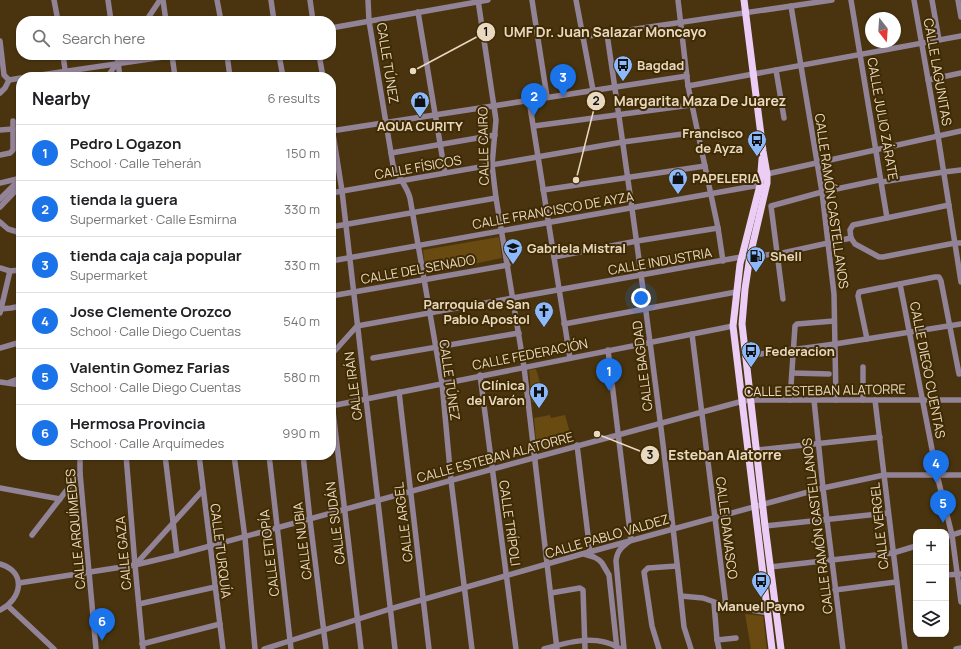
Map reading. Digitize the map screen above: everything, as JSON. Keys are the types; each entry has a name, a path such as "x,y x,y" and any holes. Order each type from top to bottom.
{"main road":[{"path":"744,0 767,183 741,257 733,326 772,649"},
{"path":"763,151 759,204 745,289 742,324 765,526 781,649"}],"street":[{"path":"54,0 57,16"},
{"path":"108,0 110,16"},
{"path":"150,16 162,0"},
{"path":"162,0 165,16"},
{"path":"217,0 220,16"},
{"path":"271,0 273,16"},
{"path":"310,0 312,16"},
{"name":"CALLE TÚNEZ","path":"368,0 369,21 391,153 395,171 409,193 442,384 451,480 472,649"},
{"path":"336,27 488,0"},
{"path":"532,0 547,97"},
{"path":"576,0 593,90"},
{"path":"678,0 691,105 711,193 723,261"},
{"path":"582,37 832,0"},
{"name":"CALLE JULIO ZÁRATE","path":"851,0 887,218"},
{"name":"CALLE LAGUNITAS","path":"914,0 949,205 958,243 961,282"},
{"path":"932,0 939,40"},
{"path":"958,0 961,17"},
{"name":"CALLE CAIRO","path":"478,1 496,120 492,165 496,198 503,230 524,367 557,647"},
{"name":"CALLE RAMÓN CASTELLANOS","path":"791,6 818,162 834,294 836,400"},
{"path":"418,12 445,173"},
{"name":"CALLE BAGDAD","path":"607,34 633,207 636,241 651,342 684,627 691,649"},
{"path":"688,86 961,36"},
{"path":"0,41 2,69 4,75 9,80"},
{"path":"64,60 66,72"},
{"path":"117,60 119,72"},
{"path":"111,72 120,60"},
{"path":"75,72 139,60"},
{"path":"173,60 175,72"},
{"path":"227,60 229,72"},
{"path":"280,60 282,72"},
{"path":"320,60 322,72"},
{"path":"776,70 784,118"},
{"path":"928,80 961,73"},
{"path":"336,130 687,76"},
{"path":"9,80 16,79"},
{"path":"0,93 5,88 9,80"},
{"path":"530,100 570,358"},
{"path":"534,126 691,105"},
{"path":"0,155 10,153 13,150 13,121"},
{"path":"0,130 13,128"},
{"path":"767,174 961,131"},
{"name":"CALLE FÍSICOS","path":"336,192 623,142 698,132"},
{"path":"391,153 495,135"},
{"name":"CALLE IRÁN","path":"336,155 346,224 395,649"},
{"path":"544,190 705,166"},
{"path":"783,299 771,206 822,192 879,180 882,182 961,170"},
{"path":"0,182 16,179"},
{"path":"0,199 16,183"},
{"name":"CALLE FRANCISCO DE AYZA","path":"336,260 760,185"},
{"path":"0,207 16,190"},
{"path":"336,226 496,198"},
{"path":"949,205 852,226 850,230 851,238 855,244 879,257 958,243"},
{"path":"0,222 8,229 16,231"},
{"path":"554,257 636,241 718,228"},
{"name":"CALLE INDUSTRIA","path":"357,326 741,257 778,254 851,238"},
{"name":"CALLE DEL SENADO","path":"336,295 508,265"},
{"path":"0,268 10,271 16,270"},
{"path":"10,271 0,310 16,307"},
{"path":"867,340 858,296 859,292 939,277 959,374"},
{"name":"CALLE DIEGO CUENTAS","path":"900,284 924,400 948,529"},
{"path":"564,324 736,292"},
{"path":"790,400 796,325 834,320"},
{"path":"746,356 867,340 961,324"},
{"path":"336,349 357,326"},
{"name":"CALLE FEDERACIÓN","path":"336,405 480,375 733,326"},
{"path":"373,358 519,333"},
{"name":"CALLE DAMASCO","path":"692,334 726,606"},
{"path":"0,348 16,343"},
{"path":"608,350 631,540 620,549 616,556 624,649"},
{"path":"863,367 863,400"},
{"path":"792,373 829,374"},
{"name":"CALLE TRÍPOLI","path":"480,375 516,649"},
{"path":"7,383 16,380"},
{"path":"0,382 16,384"},
{"name":"CALLE ARGEL","path":"399,392 429,649"},
{"name":"CALLE RAMÓN CASTELLANOS","path":"814,400 823,488 843,649"},
{"name":"CALLE VERGEL","path":"876,400 905,649"},
{"name":"CALLE ESTEBAN ALATORRE","path":"19,583 135,565 210,547 577,445 743,401 961,400"},
{"path":"757,450 880,437"},
{"name":"CALLE SUDÁN","path":"336,441 360,649"},
{"path":"577,445 590,552"},
{"name":"CALLE ARQUÍMEDES","path":"80,460 96,649"},
{"name":"CALLE GAZA","path":"126,460 143,646"},
{"path":"166,460 177,555"},
{"name":"CALLE TURQUÍA","path":"200,460 223,649"},
{"path":"235,460 245,538 255,649"},
{"name":"CALLE ETIOPÍA","path":"270,460 291,649"},
{"name":"CALLE NUBIA","path":"304,460 310,520 326,649"},
{"path":"32,535 80,473"},
{"name":"CALLE PABLO VALDEZ","path":"264,649 390,609 631,540 823,488 884,475 961,475"},
{"path":"0,488 60,499"},
{"path":"135,565 203,490"},
{"path":"765,526 888,513"},
{"path":"949,536 961,532"},
{"name":"CALLE DIEGO CUENTAS","path":"949,536 959,574 961,602"},
{"path":"770,566 893,553 913,547"},
{"path":"582,554 599,560 608,571 618,648"},
{"path":"0,564 7,566 17,577 19,583 17,593 8,606 0,610"},
{"path":"659,649 652,626 645,570 648,568 677,566"},
{"path":"949,575 959,574"},
{"path":"835,590 896,582"},
{"path":"139,604 215,587"},
{"path":"551,593 580,588 583,590 586,640 585,649"},
{"path":"681,596 703,598 726,606 768,613"},
{"path":"714,603 719,649"},
{"path":"8,606 54,649"},
{"path":"143,646 220,624"},
{"path":"717,640 736,638"},
{"path":"544,649 586,640 607,642 618,648"},
{"path":"956,649 961,648"}],"shaded area":[{"path":"499,237 502,258 426,274 423,250"},
{"path":"536,369 545,400 532,402 529,370"},
{"path":"550,415 551,418 565,415 572,440 537,450 534,418"},
{"path":"745,614 763,616 767,649 751,649"}],"place":[{"name":"UMF Dr. Juan Salazar Moncayo","path":"413,71"},
{"name":"Bagdad","path":"623,82"},
{"name":"tienda caja caja popular","path":"563,97"},
{"name":"tienda la guera","path":"534,116"},
{"name":"AQUA CURITY","path":"420,118"},
{"name":"Francisco de Ayza","path":"757,157"},
{"name":"Margarita Maza De Juarez","path":"576,180"},
{"name":"PAPELERIA","path":"678,195"},
{"name":"Gabriela Mistral","path":"513,265"},
{"name":"Shell","path":"756,273"},
{"name":"Parroquia de San Pablo Apostol","path":"544,328"},
{"name":"Federacion","path":"751,368"},
{"name":"Pedro L Ogazon","path":"609,391"},
{"name":"Clínica del Varón","path":"539,409"},
{"name":"Esteban Alatorre","path":"597,434"},
{"name":"Jose Clemente Orozco","path":"936,483"},
{"name":"Valentin Gomez Farias","path":"943,523"},
{"name":"Manuel Payno","path":"761,598"},
{"name":"Hermosa Provincia","path":"102,641"}]}
